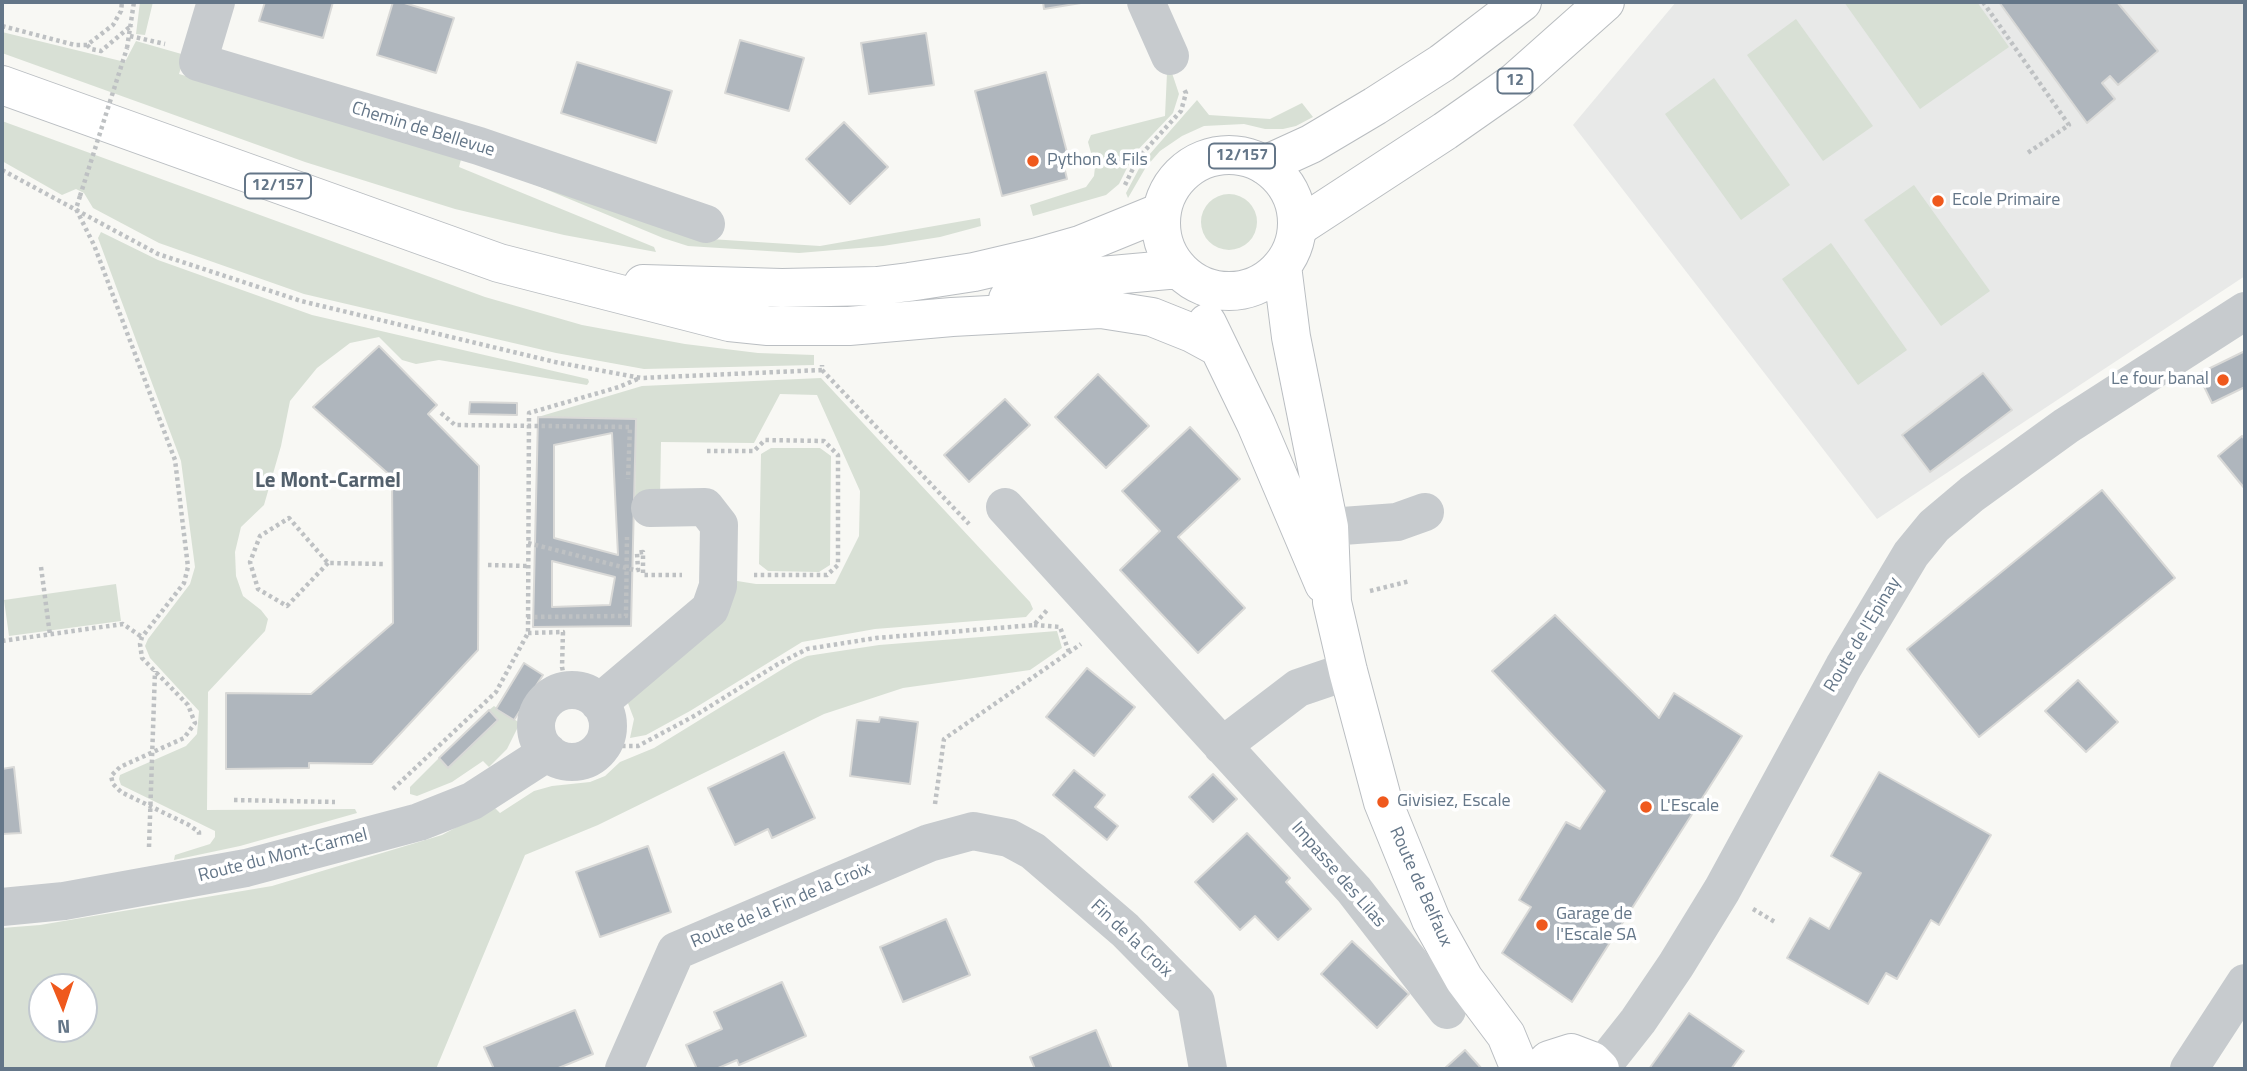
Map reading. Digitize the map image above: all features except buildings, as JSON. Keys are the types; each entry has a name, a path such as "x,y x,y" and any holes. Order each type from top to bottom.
{"main road":[{"path":"1265,165 1321,138 1375,106 1442,63 1522,2"},
{"name":"12","path":"1298,228 1515,82 1605,2"},
{"name":"12/157","path":"2,85 473,254 557,279 729,322 768,326 849,326 952,317"},
{"name":"12/157","path":"557,279 736,288 877,286 964,274 1080,245 1161,212 1167,192 1180,175 1205,159 1221,155 1239,156 1265,165 1280,177 1294,199 1298,228"},
{"path":"1161,212 1160,231 1171,260 1183,273 1216,290 1232,291 1262,284 1282,266 1295,241 1298,228"},
{"name":"Route de Belfaux","path":"1282,266 1292,337 1345,598 1348,671 1383,802 1431,920 1464,979 1513,1052 1541,1046 1550,1062 1570,1054 1582,1056 1600,1069"},
{"path":"952,317 1051,286 1090,277 1183,273"},
{"name":"Route de Belfaux","path":"1183,273 1256,424 1300,531 1345,598"},
{"path":"952,317 1101,309 1123,311 1167,323 1216,346"}],"street":[{"name":"Chemin de Bellevue","path":"215,2 198,62 479,146 706,224"},
{"path":"1146,2 1170,55"},
{"name":"Route de l'Epinay","path":"1600,1069 1638,1021 1676,965 1722,890 1844,666 1911,554 1934,526 1972,494 2066,426 2245,311"},
{"path":"591,710 710,609 718,586 719,524 705,507 635,510"},
{"name":"Impasse des Lilas","path":"1005,507 1062,597 1108,621 1354,890 1447,1010"},
{"path":"1329,527 1397,522 1425,512"},
{"path":"1222,746 1298,688 1348,671"},
{"path":"556,693 591,710 601,748 583,760 570,762 558,759 548,752 540,744 536,733 539,710 546,700 556,693"},
{"name":"Route du Mont-Carmel","path":"2,907 64,901 158,867 246,868 419,822 472,801 548,752"},
{"name":"Route de la Fin de la Croix","path":"624,1069 676,951 929,843 974,831 1009,838"},
{"name":"Fin de la Croix","path":"1009,838 1032,851 1125,930 1196,1002 1208,1069"},
{"path":"2189,1069 2245,983"}],"path":[{"path":"2,26 75,45 87,45 113,25 121,11 122,2"},
{"path":"134,2 127,48 76,209 94,245 175,460 188,567 184,583 142,637 140,644 142,658 155,671 188,705 195,723 184,738 152,753 120,767 111,776 113,784 121,792 150,806 199,832 200,837 173,850 166,865 158,867 150,806 152,753 155,671"},
{"path":"1983,2 2069,125 2026,154"},
{"path":"87,45 91,49 101,51 132,24"},
{"path":"130,36 146,38"},
{"path":"1120,191 1138,158 1181,111 1186,93 1170,55"},
{"path":"2,170 158,254 301,301 555,362 640,378 822,370"},
{"path":"822,361 822,370 972,527"},
{"path":"390,830 389,793 496,692 527,633 529,413 619,387 640,378"},
{"path":"441,413 455,425 629,426 635,510 626,568 626,616 527,617"},
{"path":"528,543 638,570 637,553 643,552 643,575 827,575 838,565 838,455 824,441 765,440 754,450 707,451"},
{"path":"328,564 289,518 260,536 250,562 258,589 286,606 328,564 386,565"},
{"path":"488,565 528,566"},
{"path":"40,567 50,635"},
{"path":"1345,598 1410,581"},
{"path":"1039,598 1062,597"},
{"path":"1034,625 1062,597"},
{"path":"929,843 944,739 1091,637 1108,621"},
{"path":"2,641 122,624 142,637"},
{"path":"527,633 563,632 562,667 591,710 622,746 638,746 807,649 876,638 1034,625 1060,627 1069,652"},
{"path":"234,800 337,802"},
{"path":"1744,903 1775,922"}],"shaded area":[{"path":"140,2 153,2 145,35 136,34"},
{"name":"Ecole Primaire","path":"1676,2 2245,2 2245,276 1877,519 1573,125"},
{"path":"1844,2 1977,2 2009,47 1920,109"},
{"path":"1796,19 1873,126 1823,161 1747,55"},
{"path":"2,32 125,62 136,41 185,55 179,74 462,156 459,167 654,247 656,252 564,235 455,209 305,162 2,53"},
{"path":"1167,73 1172,73 1179,94 1173,113 1134,154 1119,184 1106,195 1033,216 1030,205 1086,187 1094,176 1095,167 1088,142 1091,135 1165,116"},
{"path":"1714,78 1790,185 1741,220 1665,114"},
{"path":"1197,100 1209,115 1270,119 1302,103 1313,117 1283,129 1265,129 1244,124 1204,126 1182,136 1160,151 1146,167 1128,198 1126,193 1142,163"},
{"path":"2,121 485,297 582,325 685,344 758,353 814,355 814,365 644,369 556,353 304,294 159,243 93,208 84,193 76,189 62,195 2,161"},
{"path":"514,176 710,239 820,246 980,218 981,226 940,237 883,246 799,253 688,246"},
{"path":"1914,185 1990,291 1941,326 1864,220"},
{"path":"1229,194 1240,196 1249,202 1255,211 1255,233 1249,242 1240,248 1229,250 1218,248 1209,242 1203,233 1201,222 1203,211 1209,202 1218,196"},
{"path":"101,232 158,260 312,315 588,379 587,385 439,360 416,364 402,360 379,337 350,343 317,368 290,401 281,446 264,505 241,527 235,552 236,576 243,596 268,619 265,631 208,692 207,810 355,809 357,813 240,846 174,860 175,855 210,844 215,837 215,831 121,785 120,775 186,746 197,734 199,711 150,658 145,646 190,584 195,567 181,461 98,238"},
{"path":"1831,243 1907,350 1858,385 1782,279"},
{"path":"821,378 1030,602 1033,609 1026,617 875,629 802,642 690,711 646,735 630,738 634,719 626,698 731,580 756,584 835,584 859,536 860,491 817,395 780,394 754,443 661,442 660,499 635,499 636,420 538,417 642,386"},
{"path":"771,448 820,448 831,456 830,565 819,572 768,571 759,564 761,454"},
{"path":"116,584 121,621 9,636 4,600"},
{"path":"1057,631 1062,648 1030,670 903,688 824,714 598,825 525,855 436,1069 2,1069 2,928 40,925 272,886 442,835 494,807 500,813 534,791 590,782 605,776 620,762 654,748 807,656 879,645"},
{"path":"494,706 520,723 507,749 489,767 483,761 452,782 417,796 410,794 410,787 439,758 448,767 498,720 489,710"}],"place":[{"name":"Python & Fils","path":"1033,161"},
{"name":"Ecole Primaire","path":"1938,201"},
{"name":"Le four banal","path":"2223,380"},
{"name":"Givisiez, Escale","path":"1383,802"},
{"name":"L'Escale","path":"1646,807"},
{"name":"Garage de l'Escale SA","path":"1542,925"}],"district":[{"name":"Le Mont-Carmel","path":"328,482"}]}
